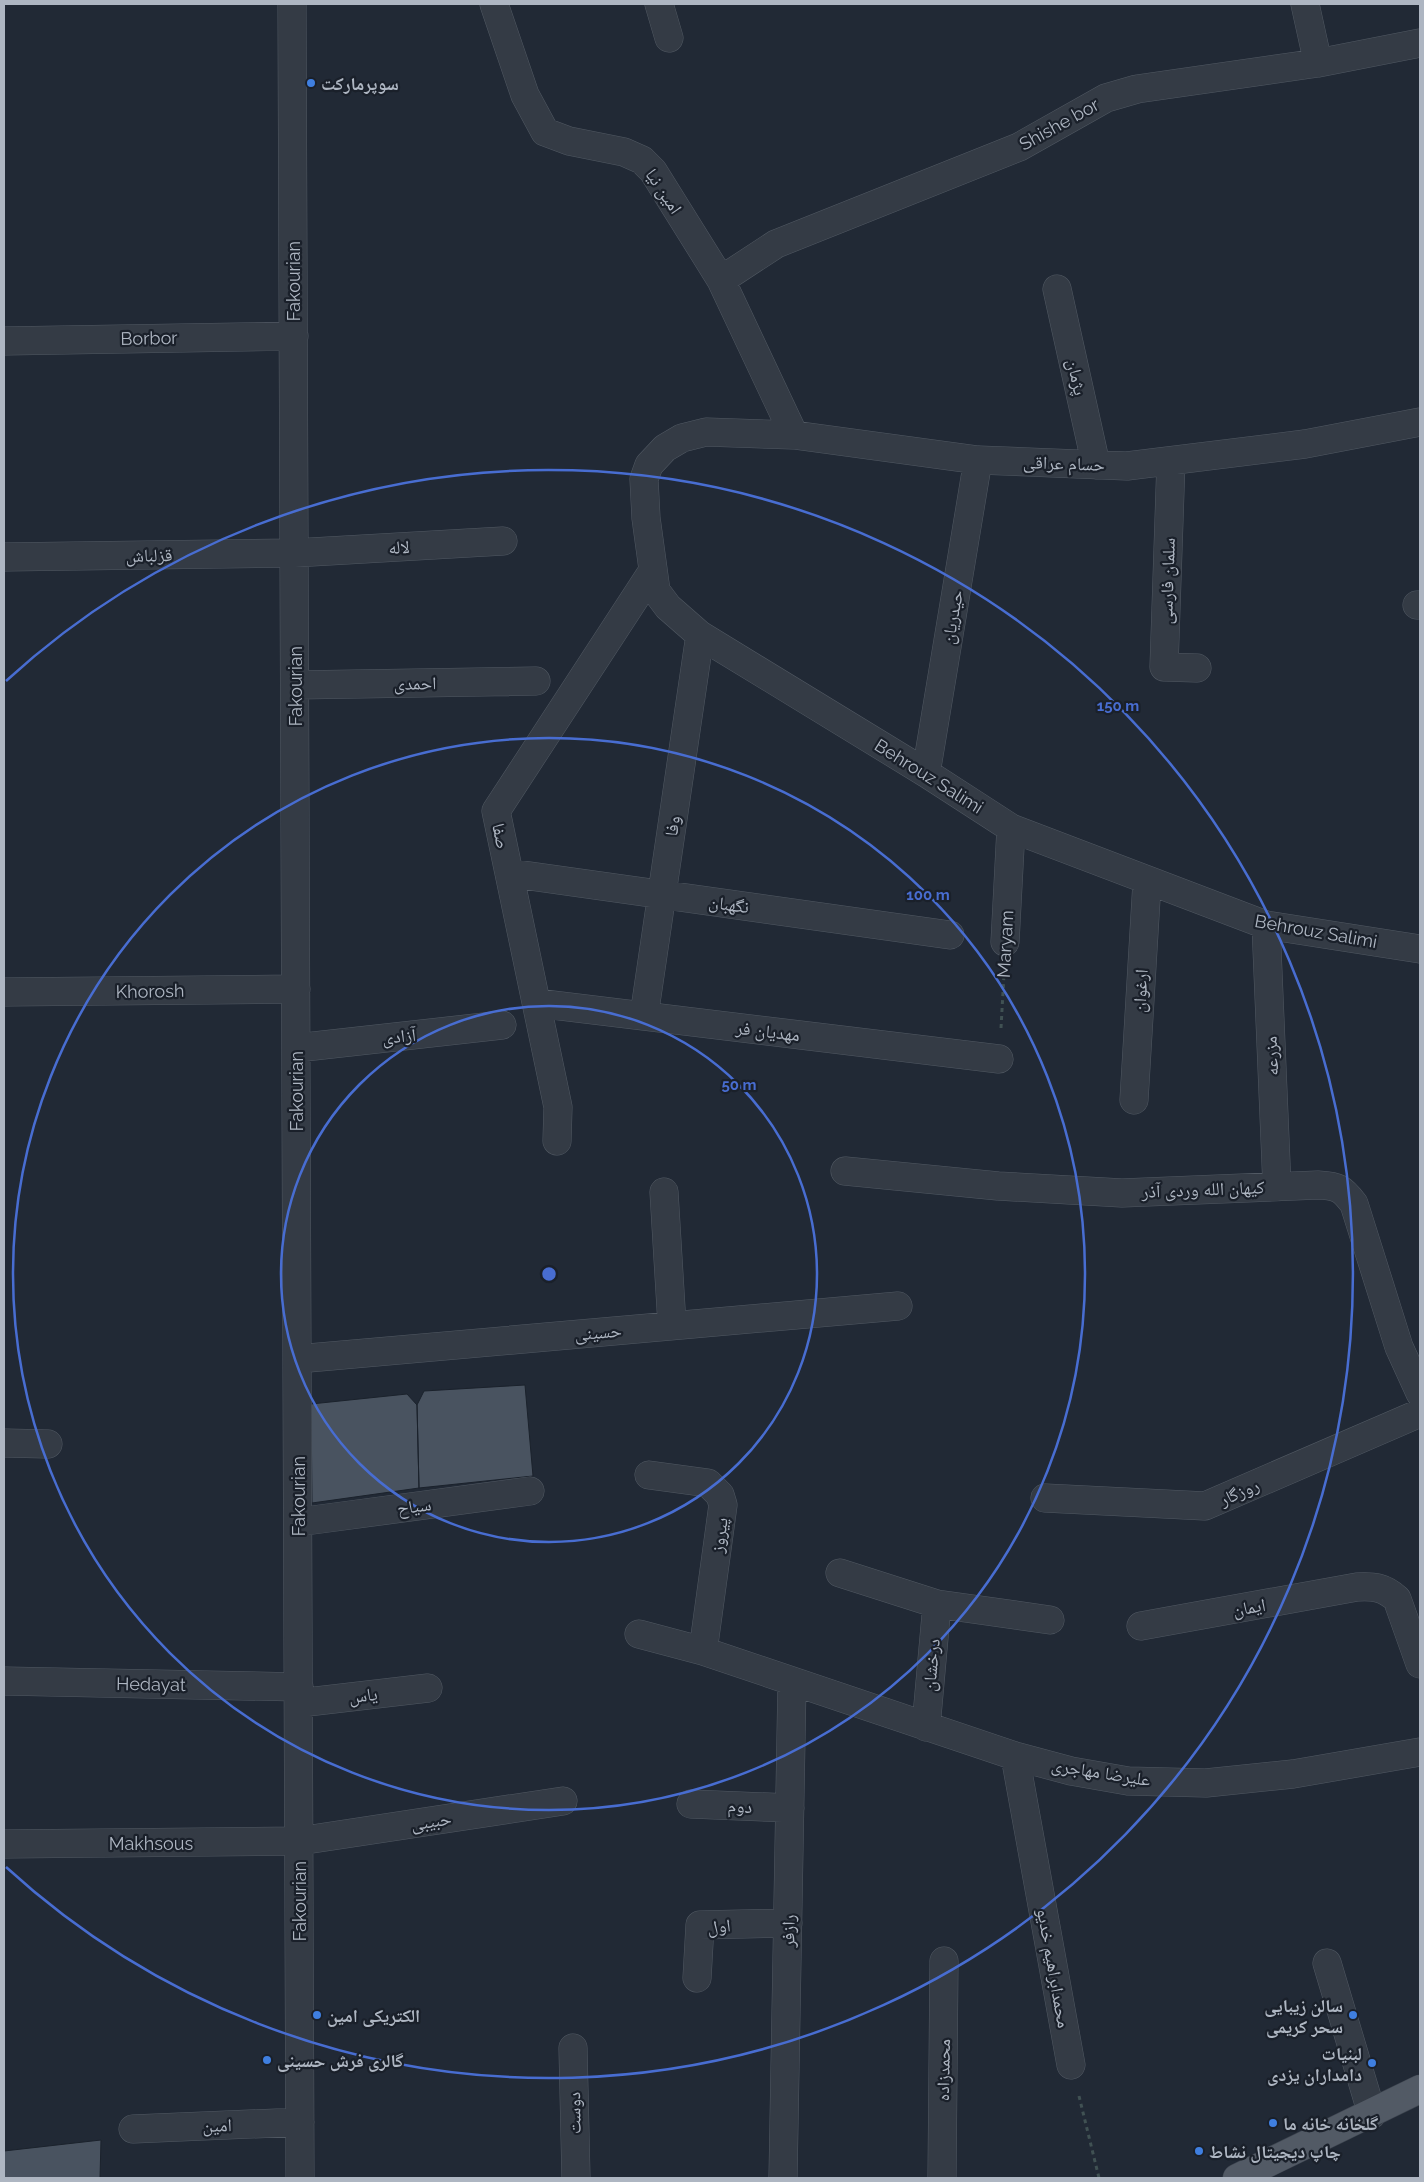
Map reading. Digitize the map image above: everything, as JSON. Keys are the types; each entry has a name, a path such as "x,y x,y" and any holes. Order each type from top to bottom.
{"main road":[{"path":"1237,2178 1420,2089"}],"street":[{"name":"Fakourian","path":"292,4 300,2178"},
{"name":"امین نیا","path":"494,4 525,94 545,132 569,140 624,152 642,160 653,171 721,280 794,435"},
{"path":"659,4 669,38"},
{"path":"1305,4 1318,63"},
{"name":"Shishe bor","path":"721,280 776,244 1019,147 1106,98 1137,89 1318,63 1420,43"},
{"name":"پژمان","path":"1057,289 1096,464"},
{"name":"Borbor","path":"4,341 294,336"},
{"name":"حسام عراقی","path":"706,432 794,435 978,460 1127,466 1304,444 1420,422"},
{"name":"Behrouz Salimi","path":"706,432 682,438 664,448 649,465 644,479 646,518 656,590 661,600 700,635 926,773 1011,828 1147,882 1266,925 1420,949"},
{"name":"حیدریان","path":"926,773 978,460"},
{"name":"سلمان فارسی","path":"1171,461 1164,667 1197,668"},
{"name":"لاله","path":"294,553 503,541"},
{"name":"قزلباش","path":"4,557 294,553"},
{"name":"صفا","path":"557,1141 558,1106 496,811 652,572"},
{"name":"وفا","path":"644,1016 700,635"},
{"name":"احمدی","path":"295,685 536,681"},
{"name":"Maryam","path":"1005,942 1011,828"},
{"name":"نگهبان","path":"509,872 950,935"},
{"name":"ارغوان","path":"1134,1100 1147,882"},
{"name":"مزرعه","path":"1266,925 1277,1186"},
{"name":"Khorosh","path":"4,992 296,989"},
{"name":"مهدیان فر","path":"536,1003 999,1059"},
{"name":"آزادی","path":"296,1048 502,1025"},
{"name":"کیهان الله وردی آذر","path":"845,1171 998,1186 1122,1193 1331,1185 1344,1190 1354,1204 1399,1347 1420,1393"},
{"path":"664,1192 672,1325"},
{"name":"حسینی","path":"297,1358 898,1306"},
{"name":"روزگار","path":"1045,1498 1206,1506 1420,1413"},
{"path":"4,1443 48,1444"},
{"name":"پیروز","path":"649,1475 708,1483 720,1495 723,1505 703,1651"},
{"name":"سیاح","path":"298,1522 530,1491"},
{"path":"840,1573 937,1604 1050,1620"},
{"name":"ایمان","path":"1141,1626 1357,1587 1373,1586 1388,1591 1397,1599 1420,1664"},
{"name":"درخشان","path":"926,1727 937,1604"},
{"path":"639,1634 703,1651 792,1683"},
{"name":"Hedayat","path":"4,1681 299,1695"},
{"name":"علیرضا مهاجری","path":"792,1683 1015,1756 1071,1771 1128,1781 1206,1783 1293,1774 1420,1752"},
{"name":"رازفر","path":"783,2178 792,1683"},
{"name":"یاس","path":"299,1695 428,1688"},
{"name":"محمدابراهیم خدیو","path":"1015,1756 1071,2065"},
{"name":"حبیبی","path":"299,1841 563,1801"},
{"name":"دوم","path":"691,1804 790,1808"},
{"name":"Makhsous","path":"4,1844 299,1841"},
{"name":"اول","path":"697,1978 700,1925 788,1923"},
{"name":"محمدزاده","path":"942,2178 944,1961"},
{"path":"1327,1963 1372,2114"},
{"name":"دوست","path":"573,2048 576,2178"},
{"name":"امین","path":"133,2129 300,2122"}],"path":[{"name":"Maryam","path":"999,1059 1005,942"},
{"path":"1071,2065 1100,2178"}],"building":[{"path":"525,1385 533,1476 419,1488 417,1405 424,1391"},
{"path":"407,1394 417,1405 419,1488 312,1503 311,1404"},
{"path":"101,2140 100,2178 4,2178 4,2151"}],"place":[{"name":"سوپرمارکت","path":"311,83"},
{"name":"الکتریکی امین","path":"317,2015"},
{"name":"سالن زیبایی سحر کریمی","path":"1353,2015"},
{"name":"گالری فرش حسینی","path":"267,2060"},
{"name":"لبنیات دامداران یزدی","path":"1372,2063"},
{"name":"گلخانه خانه ما","path":"1273,2123"},
{"name":"چاپ دیجیتال نشاط","path":"1199,2151"}]}
